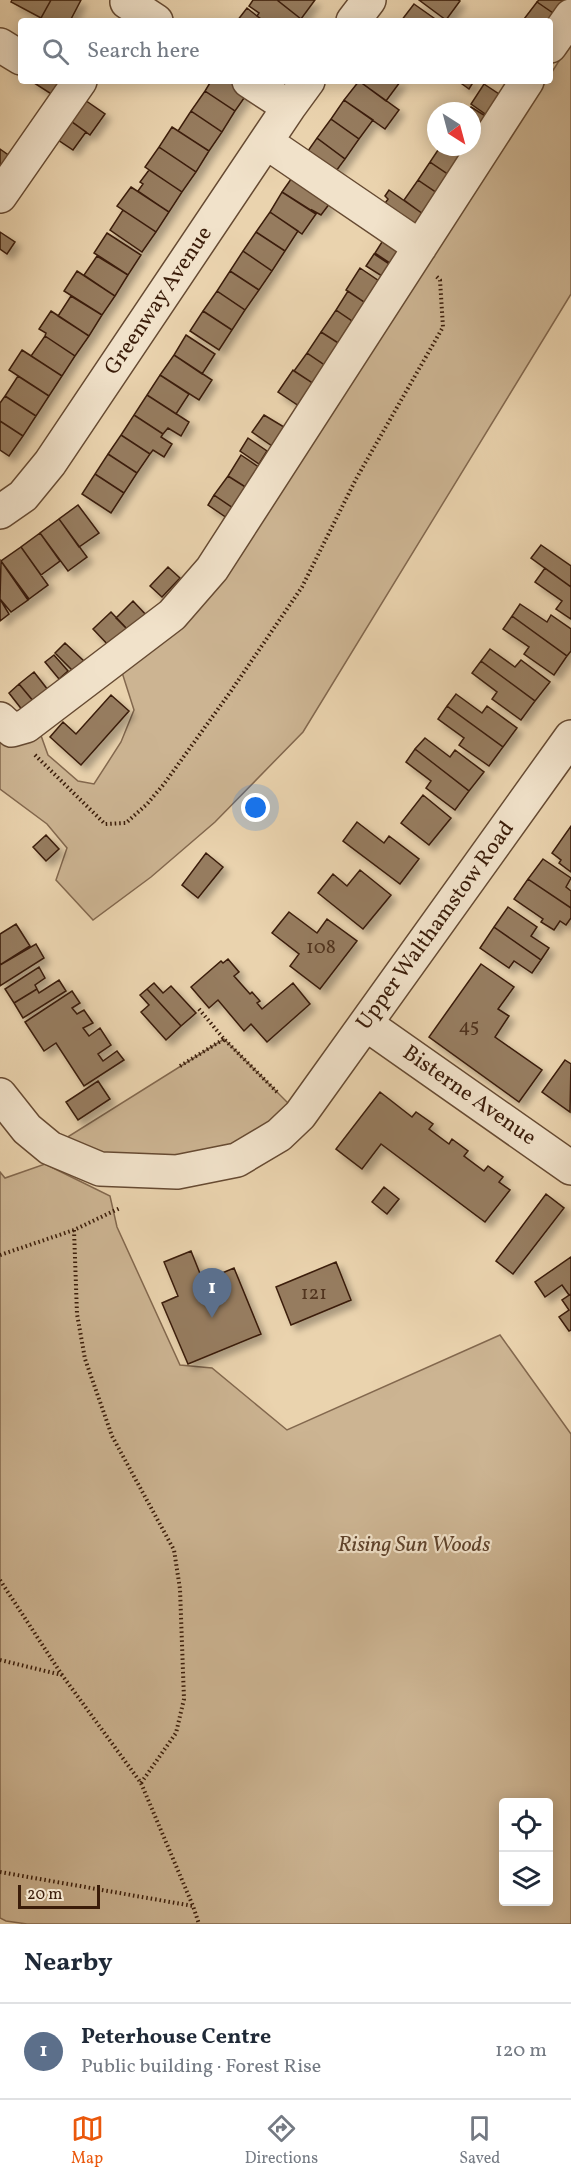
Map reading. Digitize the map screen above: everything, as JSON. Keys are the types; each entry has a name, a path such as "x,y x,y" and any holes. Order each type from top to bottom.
{"street":[{"path":"355,18 369,0"},
{"path":"123,8 148,18"},
{"path":"553,42 571,16"},
{"path":"0,45 18,56"},
{"path":"0,196 78,84"},
{"path":"254,84 289,107"},
{"name":"Greenway Avenue","path":"0,512 23,496 50,463 306,84"},
{"path":"9,724 26,726 172,615 212,569 525,84"},
{"path":"266,142 418,251"},
{"name":"Upper Walthamstow Road","path":"0,1095 27,1129 50,1148 100,1169 177,1172 237,1160 279,1135 300,1115 571,737"},
{"name":"Bisterne Avenue","path":"366,1024 571,1168"}],"path":[{"path":"9,724 30,750 105,824 126,823 152,798 231,691 302,587 356,479 443,327 440,280 418,251"},
{"path":"199,1009 224,1039 300,1115"},
{"path":"180,1066 224,1039"},
{"path":"0,1255 74,1230 120,1208"},
{"path":"74,1230 77,1314 86,1359 112,1436 174,1550 180,1589 184,1699 176,1733 141,1783"},
{"path":"0,1580 62,1675 141,1783 199,1924"},
{"path":"0,1660 62,1675"},
{"path":"0,1872 193,1906"}],"green space":[{"path":"571,42 571,294 303,732 215,822 151,877 93,920 56,880 67,848 47,824 0,789 0,723 39,730 48,755 78,781 94,784 121,742 134,710 119,663 196,571 508,139 544,84 553,84 553,70"},
{"path":"224,1039 300,1115 206,1167 50,1148"},
{"name":"Rising Sun Woods","path":"45,1164 110,1196 117,1227 180,1365 212,1368 287,1430 500,1335 571,1434 571,1924 27,1924 0,1918 0,1172 5,1178"}],"building":[{"path":"12,0 51,0 41,18 11,2"},
{"path":"51,0 81,0 72,18 41,18"},
{"path":"253,0 277,0 300,18 260,18 257,16 259,13 249,6"},
{"path":"277,0 315,0 300,18"},
{"path":"419,0 460,1 447,18 443,18"},
{"path":"539,0 565,2 556,15 537,2"},
{"path":"537,2 556,15 553,18 525,18"},
{"path":"414,4 434,18 403,18"},
{"path":"247,8 260,18 239,18"},
{"path":"36,84 67,84 59,99"},
{"path":"209,84 238,84 249,91 235,111 205,91"},
{"path":"357,84 363,84 399,110 385,129 344,100"},
{"path":"363,84 399,84 386,101"},
{"path":"462,84 472,84 469,89"},
{"path":"484,84 505,98 491,118 481,111 481,102 472,102"},
{"path":"205,91 235,111 222,132 191,111"},
{"path":"82,98 105,114 90,135 68,119"},
{"path":"344,100 373,120 359,139 331,119"},
{"path":"191,111 222,132 209,151 178,131"},
{"path":"481,113 487,117 481,125"},
{"path":"68,119 86,132 73,150 55,138"},
{"path":"331,119 359,139 345,159 317,138"},
{"path":"172,127 209,151 196,172 159,147"},
{"path":"317,138 345,159 331,178 303,158"},
{"path":"159,147 196,172 182,192 145,167"},
{"path":"0,149 14,159 6,171 0,167"},
{"path":"434,156 466,157 452,177 430,162"},
{"path":"430,162 449,175 437,193 418,180"},
{"path":"149,170 182,192 169,212 138,191 143,184 140,182"},
{"path":"296,172 330,203 321,215 282,192"},
{"path":"418,180 437,193 423,214 404,200"},
{"path":"131,187 169,212 156,232 117,206"},
{"path":"389,190 423,214 410,232 379,212 388,199 385,196"},
{"path":"282,192 316,214 302,234 270,212"},
{"path":"123,210 156,232 142,252 110,230"},
{"path":"270,212 298,231 285,251 256,232"},
{"path":"0,232 15,242 7,254 0,249"},
{"path":"256,232 285,251 272,271 243,251"},
{"path":"107,233 141,255 128,275 94,253"},
{"path":"387,234 408,249 396,267 375,253"},
{"path":"243,251 272,271 259,290 230,271"},
{"path":"374,254 392,266 385,278 366,266"},
{"path":"97,256 128,275 115,296 84,275"},
{"path":"360,268 382,283 367,304 346,290"},
{"path":"77,271 115,296 102,315 64,291"},
{"path":"230,271 259,290 245,310 217,291"},
{"path":"217,291 245,310 232,330 203,311"},
{"path":"348,291 367,304 355,323 336,310"},
{"path":"71,296 102,315 89,336 58,316"},
{"path":"336,310 352,321 338,343 321,332"},
{"path":"51,311 89,336 75,356 45,336 46,333 39,329"},
{"path":"203,311 232,330 219,350 190,331"},
{"path":"321,332 340,344 326,366 307,353"},
{"path":"186,335 215,354 202,374 174,355"},
{"path":"45,336 75,356 62,376 31,356"},
{"path":"22,350 62,376 49,396 9,370"},
{"path":"307,353 326,366 314,384 294,371"},
{"path":"174,355 212,380 199,400 160,375"},
{"path":"293,370 314,384 299,406 278,392"},
{"path":"160,375 189,394 176,414 147,395"},
{"path":"18,376 49,396 36,416 5,396"},
{"path":"147,395 189,422 181,436 168,428 163,434 134,415"},
{"path":"5,396 36,416 23,436 0,421 0,403"},
{"path":"134,415 163,434 161,437 172,444 164,457 153,450 150,454 121,435"},
{"path":"264,415 284,427 272,446 252,432"},
{"path":"0,421 23,436 9,456 0,450"},
{"path":"121,435 150,454 137,473 108,454"},
{"path":"248,438 267,451 259,464 240,451"},
{"path":"108,454 137,473 124,493 95,474"},
{"path":"241,455 260,468 247,488 228,476"},
{"path":"95,474 124,493 111,513 82,494"},
{"path":"228,476 247,488 233,508 214,495"},
{"path":"214,495 233,508 227,518 208,505"},
{"path":"78,505 99,533 79,547 59,519"},
{"path":"59,519 87,557 68,571 40,533"},
{"path":"40,533 60,561 41,575 21,547"},
{"path":"541,545 571,566 571,587 531,558"},
{"path":"21,547 48,585 29,599 1,561"},
{"path":"1,561 28,600 11,612 0,599"},
{"path":"168,567 180,578 162,597 150,586"},
{"path":"545,568 571,587 571,619 556,609 562,601 535,582"},
{"path":"0,599 9,614 0,621"},
{"path":"133,601 148,617 131,633 116,618"},
{"path":"520,604 547,622 551,615 571,629 571,651 567,656 512,616"},
{"path":"111,612 128,630 110,647 93,629"},
{"path":"512,616 567,656 554,675 524,654 529,647 503,629"},
{"path":"65,643 85,662 74,672 55,653"},
{"path":"490,649 515,667 521,660 550,682 535,701 481,661"},
{"path":"54,655 68,671 59,679 45,662"},
{"path":"481,661 535,701 521,720 492,699 497,692 472,673"},
{"path":"34,672 48,690 34,702 19,684"},
{"path":"19,684 34,702 23,711 9,693"},
{"path":"456,694 482,713 487,706 517,728 503,747 447,706"},
{"path":"111,695 129,711 81,765 50,737 63,722 76,734"},
{"path":"447,706 503,747 489,766 459,745 464,738 438,719"},
{"path":"425,738 450,757 455,750 484,772 469,791 415,749"},
{"path":"415,749 469,791 455,810 426,788 431,781 406,762"},
{"path":"423,795 451,818 429,845 401,823"},
{"path":"357,822 384,843 389,836 419,859 400,884 343,841"},
{"path":"571,826 571,872 559,863 561,860 552,853"},
{"path":"46,835 59,849 46,861 33,847"},
{"path":"206,853 223,867 198,898 182,885"},
{"path":"543,859 571,878 566,887 571,891 571,908 528,879"},
{"path":"360,870 391,895 363,929 318,893 333,874 347,886"},
{"path":"528,879 571,908 571,918 566,925 560,921 554,930 541,922 543,919 514,899"},
{"path":"508,907 537,927 531,936 549,948 541,960 494,927"},
{"path":"289,912 317,933 327,919 357,941 320,989 290,966 299,954 272,933"},
{"path":"16,924 30,946 0,965 0,934"},
{"path":"494,927 541,960 532,973 514,961 509,968 480,948"},
{"path":"36,944 44,958 0,986 0,965"},
{"path":"228,959 239,972 234,976 250,994 252,992 260,1001 257,1003 262,1009 293,983 310,1004 267,1042 251,1024 244,1031 218,1000 209,1008 191,987 221,961 223,963"},
{"path":"481,964 514,987 498,1009 509,1016 495,1037 542,1070 519,1102 429,1037"},
{"path":"39,967 45,978 35,985 37,989 14,1003 5,989"},
{"path":"59,980 66,991 23,1018 14,1003 37,989 39,993"},
{"path":"154,983 163,993 171,986 196,1013 181,1026 147,989"},
{"path":"147,989 181,1026 166,1040 141,1012 149,1005 140,995"},
{"path":"72,991 80,1003 72,1008 77,1014 84,1010 93,1023 83,1028 89,1036 100,1028 111,1045 98,1054 103,1061 117,1051 124,1060 84,1086 56,1043 44,1051 25,1022"},
{"path":"565,1060 571,1064 570,1112 542,1092"},
{"path":"98,1081 110,1099 78,1120 66,1102"},
{"path":"380,1092 412,1117 416,1112 433,1124 429,1129 449,1144 452,1139 468,1151 464,1156 484,1171 488,1166 503,1177 499,1182 510,1190 485,1222 381,1144 362,1169 336,1149"},
{"path":"384,1187 399,1199 387,1214 372,1202"},
{"path":"546,1194 564,1208 513,1274 496,1261"},
{"path":"191,1251 203,1281 234,1268 261,1334 188,1364 162,1303 178,1296 164,1262"},
{"path":"571,1257 571,1294 569,1295 562,1285 545,1297 535,1282"},
{"path":"336,1262 351,1300 291,1325 276,1287"},
{"path":"571,1294 571,1330 569,1331 559,1317 569,1310 562,1300"}],"place":[{"name":"Peterhouse Centre","path":"212,1318"}]}
